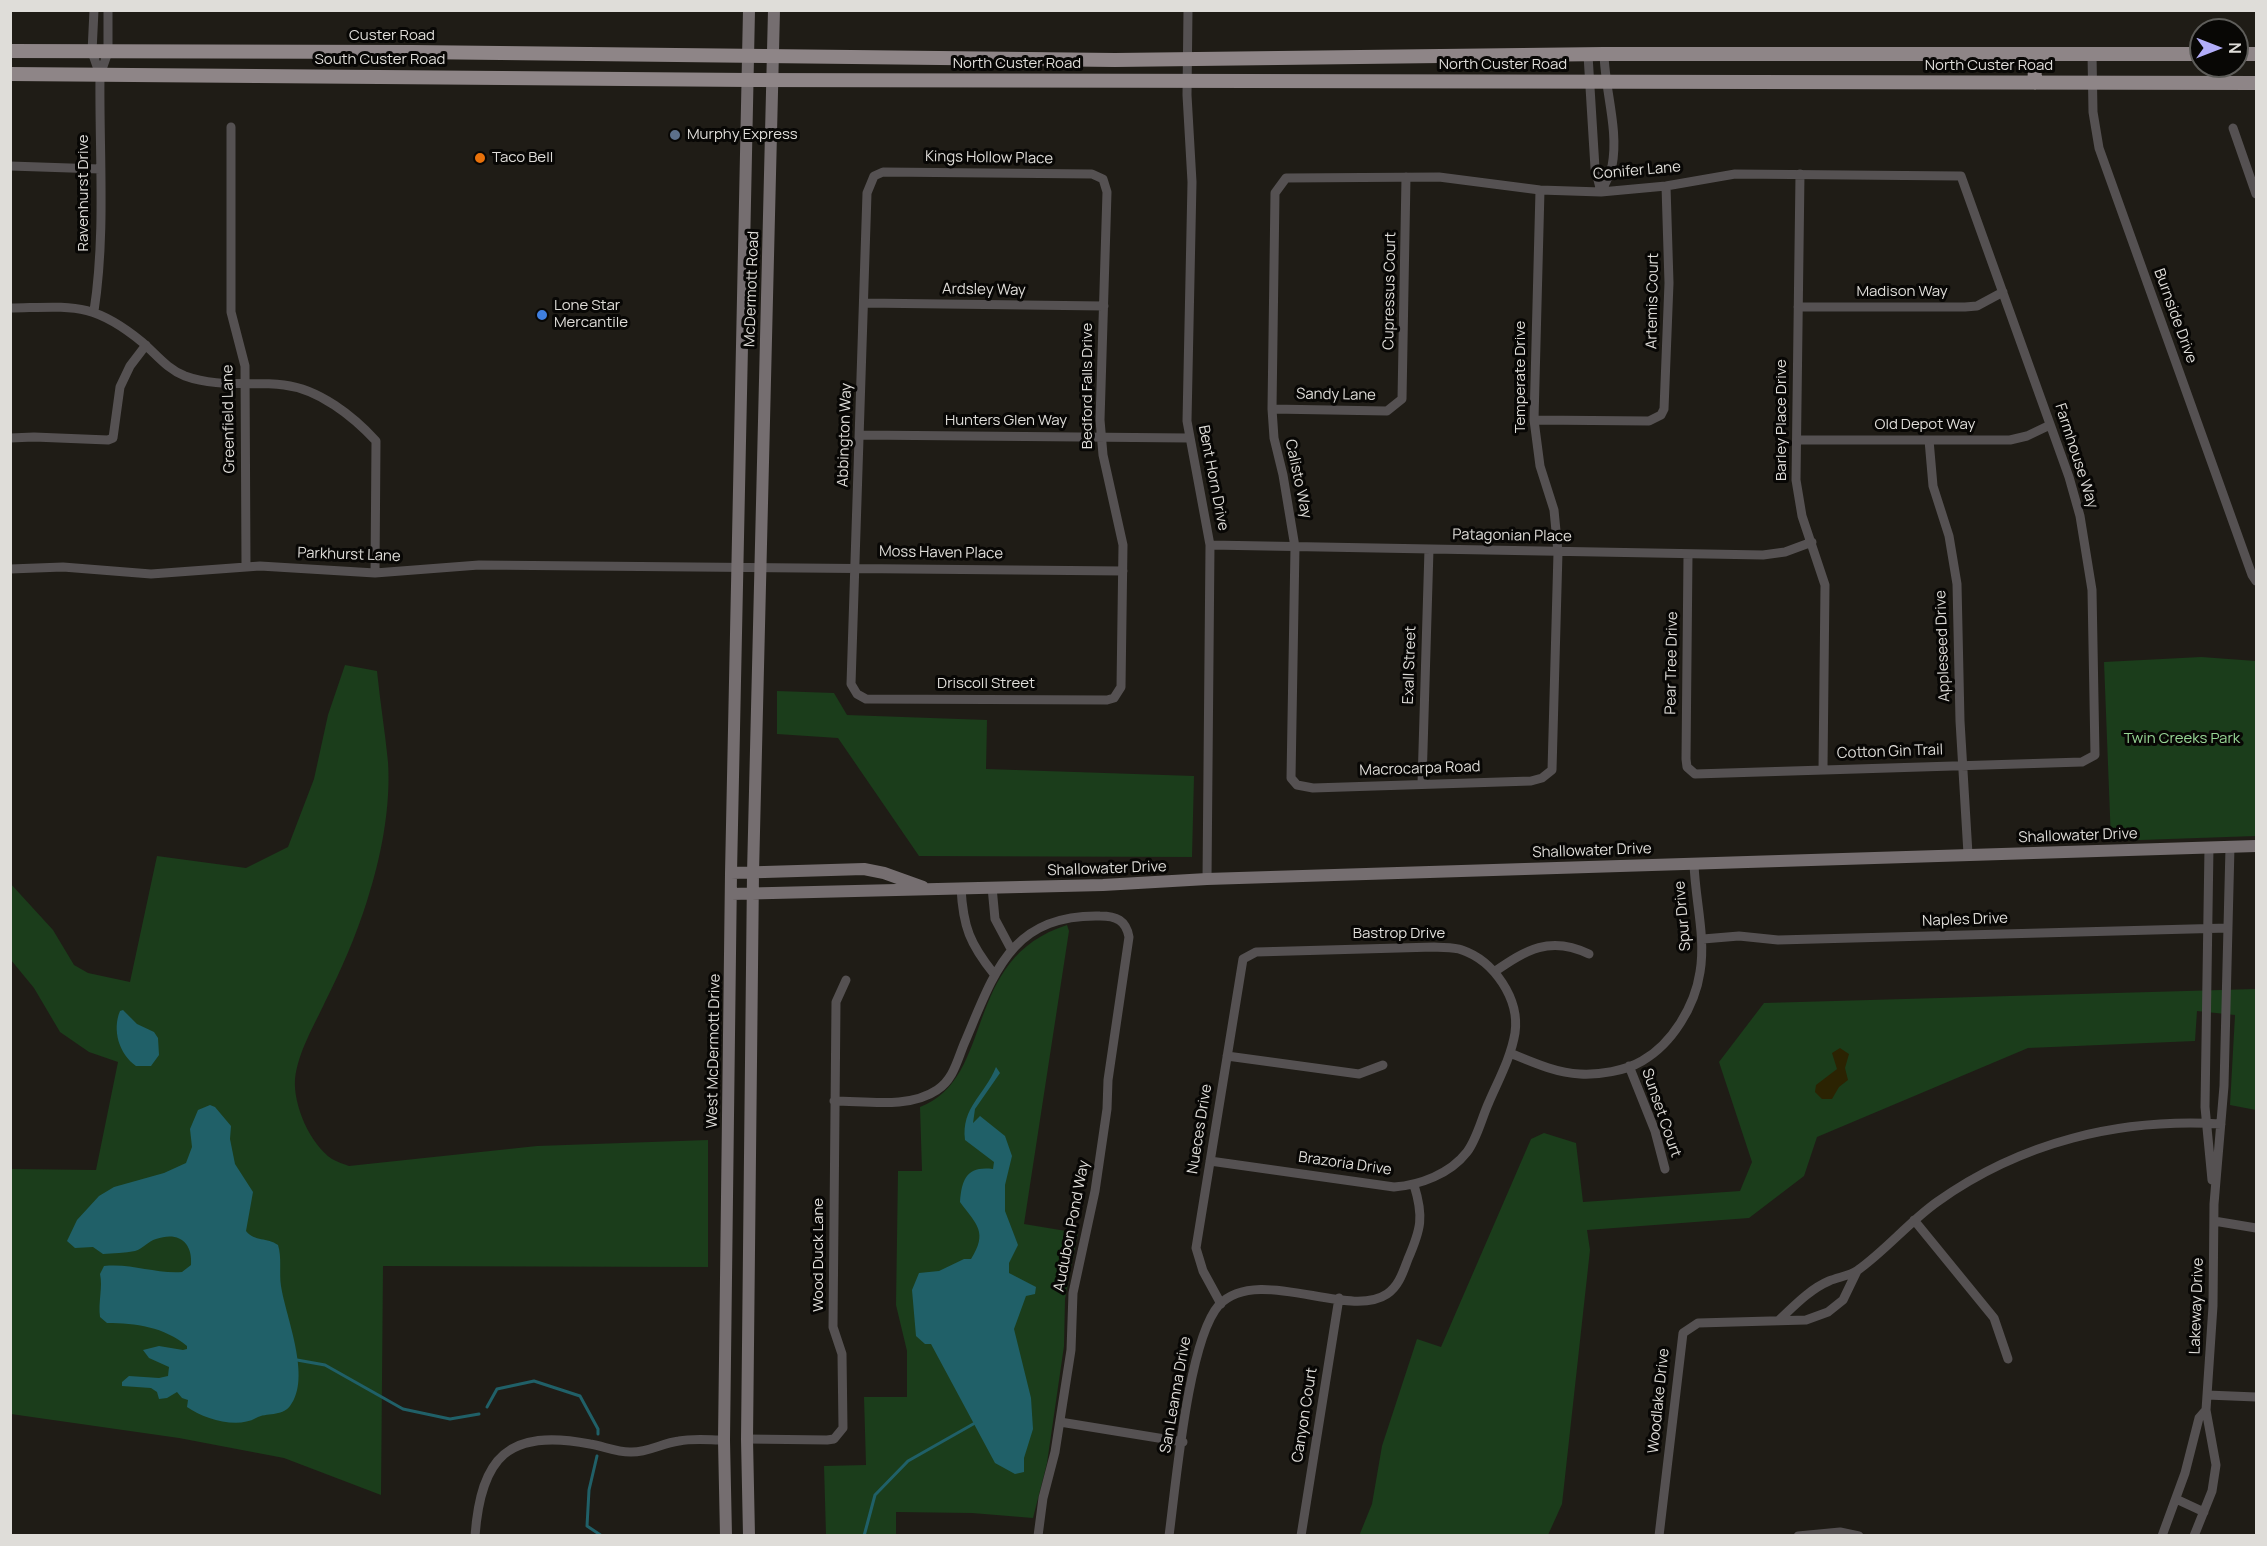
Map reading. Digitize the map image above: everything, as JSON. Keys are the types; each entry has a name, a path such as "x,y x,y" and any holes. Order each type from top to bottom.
{"main road":[{"name":"McDermott Road","path":"737,567 749,10"},
{"name":"McDermott Road","path":"760,568 774,10"},
{"name":"Custer Road","path":"10,51 413,52 773,57"},
{"name":"North Custer Road","path":"773,57 1188,59 1604,54 2189,54"},
{"path":"2034,54 2035,83"},
{"path":"1021,59 1022,80"},
{"name":"South Custer Road","path":"10,74 749,80"},
{"name":"North Custer Road","path":"749,80 2256,83"},
{"path":"742,349 765,350"},
{"name":"West McDermott Drive","path":"726,1536 724,1440 730,894 737,567"},
{"path":"749,1536 747,1439 753,873 760,568"},
{"path":"732,777 755,777"},
{"name":"Shallowater Drive","path":"730,894 992,888 1207,879 2256,846"},
{"path":"832,892 846,884 853,869"},
{"name":"Shallowater Drive","path":"731,873 853,869 884,873 929,889"},
{"path":"724,1440 747,1439"}],"street":[{"name":"Ravenhurst Drive","path":"94,10 92,52 99,75 100,169 99,278 94,311"},
{"name":"Ravenhurst Drive","path":"99,75 108,52 108,10"},
{"name":"Bent Horn Drive","path":"1188,10 1191,182 1189,438 1209,525 1210,545 1207,879"},
{"path":"1601,192 1612,167 1613,150 1604,54"},
{"name":"Burnside Drive","path":"2092,54 2093,112 2099,148 2256,582"},
{"path":"1588,55 1594,168 1601,192"},
{"name":"Greenfield Lane","path":"231,127 231,312 245,366 246,567"},
{"path":"2233,128 2256,194"},
{"path":"10,166 100,169"},
{"name":"Kings Hollow Place","path":"874,176 893,172 1092,174 1103,179"},
{"name":"Conifer Lane","path":"1280,182 1292,176 1440,177 1540,190 1601,192 1665,186 1735,174 1961,176"},
{"name":"Barley Place Drive","path":"1800,174 1796,480 1802,516 1825,585 1823,770"},
{"name":"Abbington Way","path":"857,694 852,684 867,193 874,176"},
{"name":"Farmhouse Way","path":"1961,176 2077,506 2088,556 2092,591 2097,744 2092,758"},
{"name":"Cupressus Court","path":"1398,405 1404,392 1407,177"},
{"name":"Bedford Falls Drive","path":"1103,179 1107,192 1101,437 1107,475 1121,527 1123,571 1121,687 1114,698"},
{"name":"Calisto Way","path":"1280,182 1274,199 1272,409 1274,438 1285,484 1295,547 1290,761 1293,782"},
{"name":"Artemis Court","path":"1534,420 1649,421 1660,415 1665,403 1669,283 1665,186"},
{"name":"Temperate Drive","path":"1540,190 1534,420 1540,466 1556,520 1558,552 1554,764 1548,775"},
{"name":"Madison Way","path":"1798,307 1965,308 1977,306 2002,292"},
{"name":"Ardsley Way","path":"864,303 1104,306"},
{"path":"10,308 68,307 94,311 122,325 159,359 182,375 205,382 285,385 306,391 336,407 376,441 375,573"},
{"path":"10,438 108,440 112,438 120,387 130,366 146,345"},
{"name":"Sandy Lane","path":"1272,409 1387,411 1398,405"},
{"name":"Old Depot Way","path":"1797,440 2010,440 2027,436 2050,425"},
{"name":"Hunters Glen Way","path":"860,435 1189,438"},
{"name":"Appleseed Drive","path":"1929,440 1933,486 1954,561 1968,854"},
{"name":"Patagonian Place","path":"1210,545 1763,555 1785,552 1812,542"},
{"name":"Exall Street","path":"1422,783 1429,549"},
{"name":"Pear Tree Drive","path":"1688,555 1686,759 1689,770"},
{"name":"Parkhurst Lane","path":"10,569 63,567 151,574 246,567 375,573 479,565 760,568"},
{"name":"Moss Haven Place","path":"760,568 1123,571"},
{"name":"Driscoll Street","path":"857,694 866,699 1107,700 1114,698"},
{"name":"Cotton Gin Trail","path":"1689,770 1695,774 2082,762 2092,758"},
{"name":"Macrocarpa Road","path":"1293,782 1303,787 1313,788 1531,781 1548,775"},
{"name":"Lakeway Drive","path":"2209,847 2206,1123 2214,1204"},
{"name":"Lakeway Drive","path":"2194,1536 2212,1491 2216,1465 2206,1410 2213,1306 2214,1204 2221,1124 2230,847"},
{"name":"Spur Drive","path":"1510,1053 1547,1067 1578,1074 1608,1073 1642,1062 1671,1035 1691,1005 1700,973 1703,939 1697,909 1694,863"},
{"path":"961,888 963,918 971,942 994,974"},
{"path":"834,1101 909,1101 938,1090 950,1079 994,974 1011,949 995,919 992,888"},
{"name":"Audubon Pond Way","path":"1011,949 1039,928 1076,915 1113,916 1122,922 1129,937 1108,1080 1106,1117 1095,1191 1072,1293 1071,1350 1038,1536"},
{"name":"Naples Drive","path":"1703,939 1739,936 1778,940 2228,928"},
{"path":"1494,972 1523,952 1548,945 1570,945 1589,954"},
{"name":"Bastrop Drive","path":"1246,955 1256,952 1443,948 1461,950 1485,963 1504,984 1515,1012 1515,1031 1510,1053"},
{"name":"Nueces Drive","path":"1221,1304 1203,1271 1196,1248 1243,959 1246,955"},
{"name":"Wood Duck Lane","path":"747,1439 827,1440 840,1435 843,1428 842,1354 833,1327 834,1101 836,1002 846,980"},
{"path":"2207,1003 2226,1004"},
{"name":"Brazoria Drive","path":"1210,1161 1394,1187 1414,1185 1448,1170 1468,1152 1510,1053"},
{"path":"1227,1056 1359,1074 1383,1065"},
{"name":"Sunset Court","path":"1629,1066 1655,1131 1665,1169"},
{"name":"Woodlake Drive","path":"1659,1536 1683,1333 1698,1323 1806,1320 1828,1312 1843,1300 1857,1271 1914,1220 1988,1171 2035,1150 2067,1139 2149,1124 2221,1124"},
{"path":"1221,1304 1245,1292 1275,1289 1359,1301 1376,1300 1397,1285 1419,1233 1422,1210 1414,1185"},
{"path":"1914,1220 1994,1318 2008,1359"},
{"path":"2214,1221 2256,1228"},
{"name":"Woodlake Drive","path":"1779,1320 1808,1293 1827,1281 1857,1271"},
{"name":"Canyon Court","path":"1301,1536 1339,1298"},
{"name":"San Leanna Drive","path":"1169,1536 1199,1343 1207,1323 1221,1304"},
{"path":"2207,1395 2256,1397"},
{"name":"Lakeway Drive","path":"2162,1536 2176,1499 2199,1418 2206,1410"},
{"path":"1060,1422 1183,1442"},
{"path":"475,1536 480,1493 486,1476 504,1453 518,1445 537,1440 567,1441 631,1453 677,1441 724,1440"},
{"path":"2176,1499 2204,1512"},
{"path":"1798,1536 1840,1532 1859,1536"}],"green space":[{"name":"Twin Creeks Park","path":"2201,657 2256,661 2256,836 2111,841 2104,662"},
{"path":"345,665 377,671 388,762 388,797 381,850 363,914 299,1059 295,1079 297,1100 304,1123 317,1144 332,1159 349,1166 537,1146 708,1140 708,1267 383,1266 381,1495 284,1458 179,1438 11,1414 11,1169 96,1170 118,1062 89,1052 60,1032 34,988 11,960 10,883 53,930 74,965 88,973 130,982 157,856 246,868 288,847 314,779 328,715"},
{"path":"777,691 834,693 847,715 987,720 986,769 1194,776 1192,857 919,856 838,738 777,734"},
{"path":"1067,925 1069,931 1024,1224 1078,1233 1065,1299 1064,1346 1047,1463 1033,1518 972,1513 896,1512 896,1535 826,1535 824,1466 866,1465 864,1397 907,1397 907,1351 896,1305 898,1171 922,1171 920,1107 944,1092 960,1071 994,990 1010,964 1033,941"},
{"path":"2256,989 2256,1110 2230,1105 2235,1015 2197,1011 2195,1041 2028,1048 1817,1137 1804,1176 1749,1218 1587,1230 1590,1250 1562,1504 1548,1535 1359,1536 1372,1504 1382,1446 1417,1339 1441,1347 1531,1139 1544,1133 1576,1143 1583,1202 1740,1191 1752,1162 1719,1062 1764,1003"}],"sand":[{"path":"1840,1048 1849,1054 1845,1068 1848,1080 1839,1087 1832,1099 1822,1099 1815,1092 1816,1085 1837,1069 1832,1053"}],"water":[{"path":"123,1010 137,1024 154,1032 158,1038 159,1055 151,1066 136,1066 121,1048 117,1026 120,1011"},
{"path":"996,1067 1000,1073 975,1109 973,1123 980,1116 1005,1136 1012,1156 1005,1185 1005,1211 1018,1245 1009,1263 1009,1273 1036,1287 1035,1294 1026,1296 1014,1329 1031,1398 1033,1429 1024,1458 1024,1472 1015,1474 995,1463 931,1344 925,1344 916,1336 912,1290 919,1273 939,1271 964,1259 971,1259 976,1250 979,1242 978,1229 960,1202 962,1186 964,1180 972,1172 993,1169 994,1162 965,1140 965,1129 970,1110"},
{"path":"210,1105 215,1107 231,1126 230,1139 235,1164 253,1192 246,1231 253,1237 278,1245 281,1286 298,1364 299,1380 290,1406 282,1412 240,1423 211,1419 194,1411 187,1407 188,1400 182,1398 177,1392 167,1398 159,1399 157,1392 151,1388 122,1386 122,1382 129,1376 159,1378 168,1376 169,1367 149,1358 143,1350 159,1346 183,1350 187,1349 187,1346 159,1330 139,1325 107,1323 100,1317 100,1274 104,1266 182,1272 191,1265 187,1245 182,1240 171,1236 153,1240 135,1251 103,1254 93,1247 75,1248 67,1241 77,1220 99,1196 114,1187 164,1173 186,1163 192,1147 190,1129 198,1110"}],"waterway":[{"path":"297,1360 325,1365 403,1409 450,1419 479,1414"},
{"path":"487,1407 497,1389 534,1381 580,1396 598,1429 598,1434"},
{"path":"864,1536 875,1495 908,1461 975,1423"},
{"path":"597,1456 589,1490 587,1526 602,1536"}],"place":[{"name":"Murphy Express","path":"675,135"},
{"name":"Taco Bell","path":"480,158"},
{"name":"Lone Star Mercantile","path":"542,315"}]}
